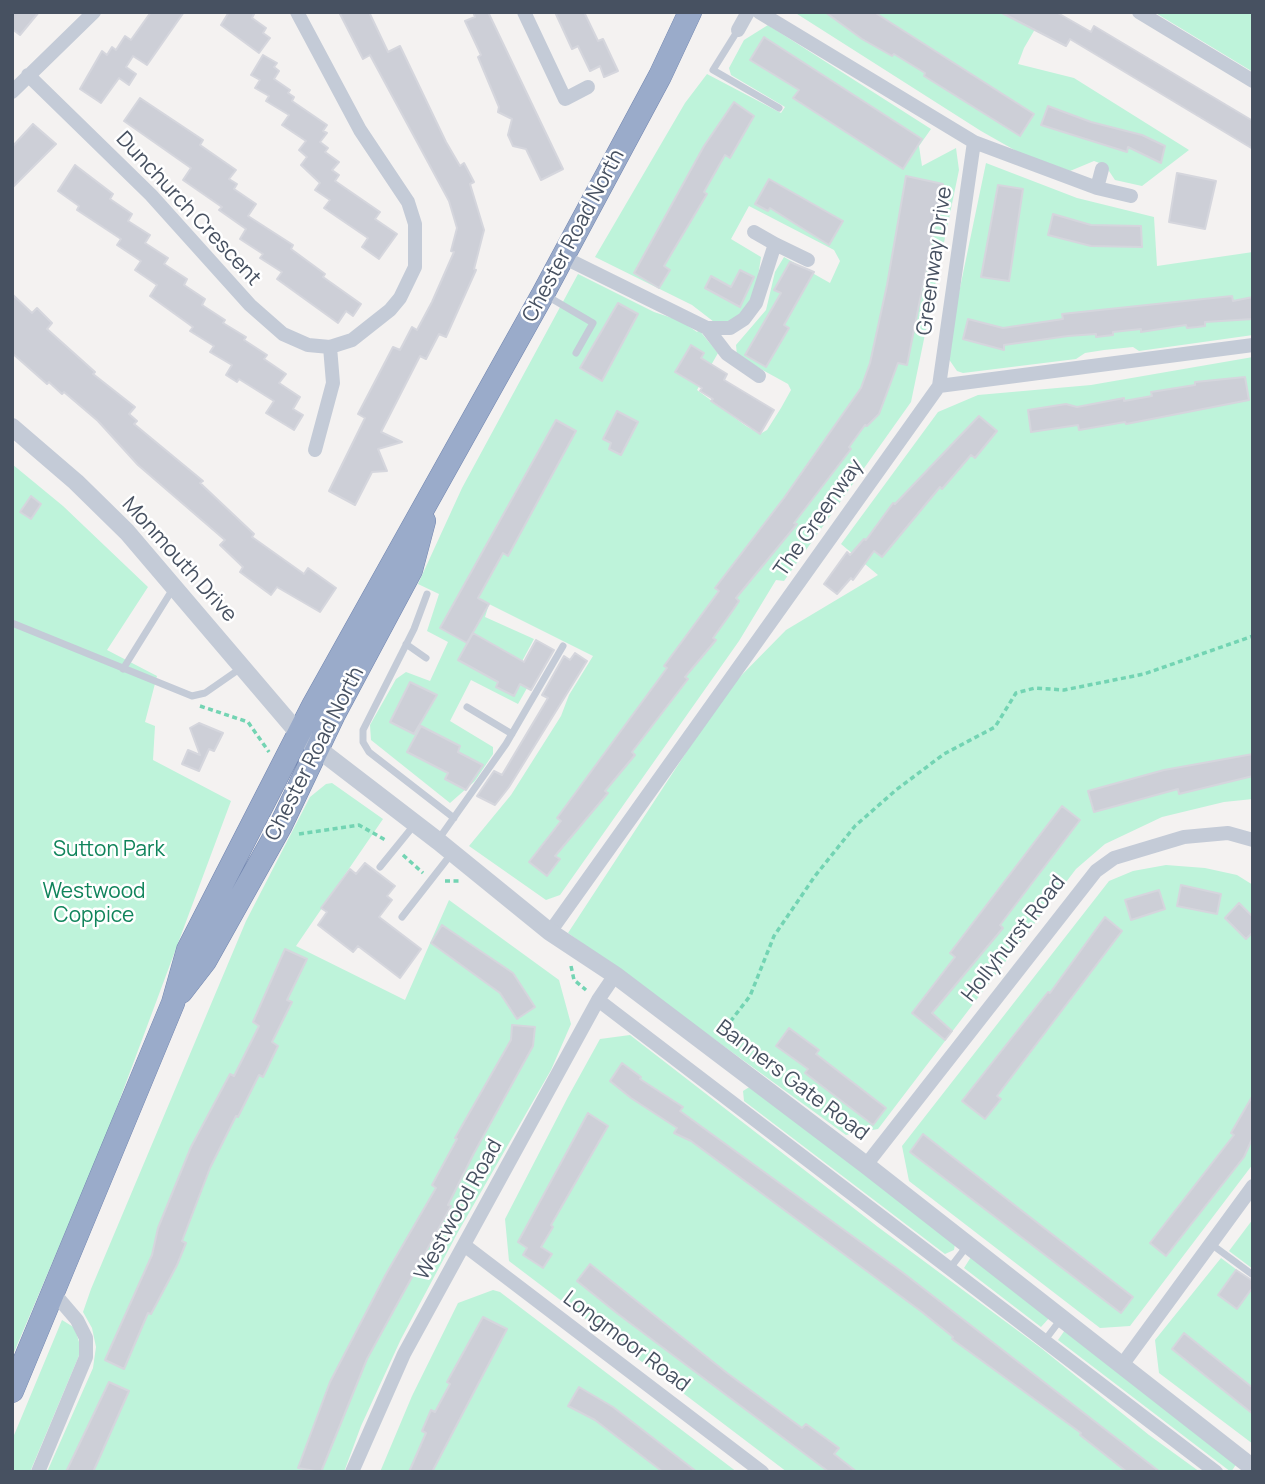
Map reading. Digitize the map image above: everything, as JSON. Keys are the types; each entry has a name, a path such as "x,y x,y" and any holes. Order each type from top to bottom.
{"highway":[{"name":"Chester Road North","path":"12,1391 173,1003 188,950 392,560 432,494 543,294 660,76 690,12"},
{"name":"Chester Road North","path":"173,1003 205,961 279,827 334,714 411,570 432,494"}],"street":[{"path":"12,92 94,12"},
{"path":"298,12 360,130 408,202 415,224 415,267 400,298 371,327 352,340 330,347 333,383 315,450"},
{"path":"524,12 565,99 589,87"},
{"path":"738,30 748,12"},
{"path":"759,12 974,142 1097,188 1131,196"},
{"path":"1139,12 1253,82"},
{"name":"Dunchurch Crescent","path":"28,75 151,195 250,306 283,334 308,345 330,347"},
{"name":"Greenway Drive","path":"939,386 974,142"},
{"path":"1097,188 1102,169"},
{"path":"754,232 808,260"},
{"path":"707,328 730,328 744,319 756,303 775,244"},
{"path":"563,257 707,328 727,354 759,376"},
{"path":"939,386 1253,345"},
{"name":"The Greenway","path":"550,932 939,386"},
{"name":"Monmouth Drive","path":"12,427 85,491 175,586 300,735"},
{"name":"Banners Gate Road","path":"300,735 452,852 550,932 615,975 866,1165 1253,1468"},
{"name":"Hollyhurst Road","path":"866,1165 1096,871 1114,858 1184,837 1228,833 1253,840"},
{"name":"Westwood Road","path":"352,1472 404,1353 598,1000 615,975"},
{"path":"598,1000 1216,1472"},
{"path":"1122,1365 1253,1186"},
{"name":"Longmoor Road","path":"464,1245 762,1472"},
{"path":"38,1472 86,1357 86,1338 77,1320 53,1292"}],"lane":[{"path":"738,30 713,70 779,108"},
{"path":"543,294 593,323 576,353"},
{"path":"123,669 175,586"},
{"path":"427,594 363,730 363,742 369,752 454,818"},
{"path":"12,623 192,696 205,693 242,666"},
{"path":"406,643 426,657"},
{"path":"438,841 512,734 563,646"},
{"path":"467,707 512,734"},
{"path":"380,867 415,824"},
{"path":"402,917 452,852"},
{"path":"1211,1243 1253,1275"},
{"path":"950,1268 968,1245"},
{"path":"1045,1340 1062,1318"}],"path":[{"path":"710,1048 750,996 781,926 815,876 855,826 896,790 944,754 995,727 1016,693 1035,688 1064,690 1144,674 1253,636"},
{"path":"192,703 248,722 269,751 263,763"},
{"path":"279,827 305,835 319,830 359,825 395,847 431,881 466,882"},
{"path":"570,958 574,981 598,1000"}],"green space":[{"path":"794,12 1045,12 1018,64 1074,78 1189,150 1142,186 1115,180 1105,165 1094,161 1070,171 1018,152 981,131"},
{"path":"1154,12 1253,12 1253,72"},
{"path":"768,25 931,129 919,146 922,166 956,148 959,170 911,402 784,581 776,580 739,641 560,895 546,900 469,846 511,795 561,716 569,695 593,656 489,604 485,617 534,639 520,665 535,674 518,704 471,680 450,721 493,747 493,754 475,781 450,803 371,740 370,725 396,679 406,672 430,681 448,642 427,631 439,594 418,584 462,488 578,274 654,312 681,321 697,332 699,330 718,353 697,390 746,426 760,434 767,430 781,408 791,390 788,384 737,356 736,345 766,310 775,272 784,257 830,283 840,261 834,250 749,206 731,239 761,257 756,290 745,311 735,319 718,325 692,305 595,257 685,103 707,74 781,113 785,107 731,75 729,68 744,40"},
{"path":"986,163 1077,198 1154,217 1157,266 1253,252 1253,335 1139,351 1133,347 1104,350 1085,353 1076,359 963,373 957,371 946,355"},
{"path":"1253,357 1253,799 1224,802 1162,817 1105,844 1076,869 878,1129 846,1135 568,933 727,690 786,630 878,575 841,544 938,412 978,395 1091,385"},
{"name":"Sutton Park","path":"12,464 63,506 148,587 107,650 157,676 145,722 155,726 153,760 231,801 105,1139 12,1357"},
{"path":"332,783 383,819 296,946 405,1000 449,900 559,980 571,1024 551,1070 458,1232 401,1339 361,1426 344,1472 47,1472 93,1368 96,1347 92,1328 83,1312 91,1289 246,921 310,797 326,784"},
{"path":"1166,865 1205,868 1237,875 1253,885 1253,1164 1130,1326 1100,1328 909,1181 902,1146 1109,881 1133,871"},
{"path":"630,1035 1200,1472 787,1472 509,1261 505,1219 568,1097 600,1039"},
{"path":"751,1086 955,1244 954,1250 945,1254 744,1101 743,1091"},
{"path":"1253,1219 1253,1269 1229,1251"},
{"path":"971,1257 1050,1317 1041,1327 964,1268"},
{"path":"1221,1258 1253,1282 1253,1444 1159,1373 1155,1340"},
{"path":"493,1290 500,1292 737,1472 380,1472 412,1396 458,1303"},
{"path":"62,1320 75,1328 81,1349 30,1472 12,1472 12,1440"},
{"path":"1065,1330 1237,1463 1231,1472 1058,1340"}],"building":[{"path":"12,12 39,12 20,35 12,29"},
{"path":"151,12 184,12 147,65 133,56 126,67 136,74 129,85 119,78 101,103 80,89 102,51 107,55 112,47 116,50 125,36 131,40"},
{"path":"229,12 255,12 252,18 266,28 263,33 270,38 259,53 221,25"},
{"path":"339,12 369,12 388,52 400,46 446,142 460,166 464,163 474,182 470,184 484,230 474,269 476,270 446,337 439,334 426,359 420,356 381,432 402,442 378,449 387,471 372,472 355,505 329,491 365,418 358,414 393,347 400,350 412,327 417,330 432,302 454,252 451,251 457,228 449,201 370,55 363,59"},
{"path":"473,12 488,12 563,169 541,180 526,149 513,146 508,135 512,119 498,112 499,107 478,57 481,55 465,21 475,17"},
{"path":"555,12 584,12 598,41 603,39 618,71 604,77 600,66 590,71 578,46 572,49"},
{"path":"825,12 874,12 1034,114 1020,136 924,76 925,73 862,39"},
{"path":"1000,12 1056,12 1091,32 1094,26 1253,121 1253,149 1070,39 1066,46"},
{"path":"764,37 922,139 903,169 793,98 799,90 750,60"},
{"path":"263,55 277,63 274,67 279,71 274,79 290,90 288,93 294,97 292,101 327,125 323,131 327,133 320,142 328,148 325,152 339,162 332,170 339,175 335,181 380,212 375,219 397,234 379,259 362,247 368,238 324,208 330,200 315,190 320,183 301,165 307,157 299,150 306,141 282,125 289,115 266,101 269,96 255,88 260,80 251,75"},
{"path":"140,98 203,140 200,145 236,170 229,179 237,184 234,189 256,204 248,216 293,245 291,249 325,274 323,277 361,304 353,316 346,311 338,323 277,279 282,272 260,258 263,254 240,239 246,229 219,210 222,207 183,180 191,168 124,121"},
{"path":"734,102 754,116 730,158 725,155 704,192 707,194 664,266 670,270 659,288 634,273 704,146"},
{"path":"1048,106 1091,122 1142,135 1165,146 1161,163 1128,147 1127,152 1041,125"},
{"path":"33,124 56,144 12,188 12,147"},
{"path":"75,165 113,194 110,199 132,214 128,221 150,235 145,243 168,258 164,264 187,279 184,285 205,299 202,305 225,320 223,323 246,337 244,340 267,355 264,359 286,374 279,383 300,397 293,409 303,415 294,430 266,413 274,401 239,379 237,382 226,375 232,365 210,352 214,346 190,331 193,327 150,296 157,285 135,270 141,261 117,245 121,239 77,210 79,206 58,191"},
{"path":"1177,173 1216,181 1205,229 1169,222"},
{"path":"906,176 943,184 907,365 898,363 879,414 865,425 849,447 851,449 794,523 797,524 736,598 739,601 713,638 716,640 685,677 688,679 632,752 635,755 605,791 608,793 555,856 560,859 547,876 529,862 561,821 557,818 667,668 664,666 719,591 715,588 784,498 861,388 870,363 887,285"},
{"path":"769,179 843,221 829,245 770,208 768,211 755,204"},
{"path":"998,185 1023,189 1009,281 981,277"},
{"path":"1053,214 1091,225 1141,226 1142,247 1091,246 1048,235"},
{"path":"790,262 814,272 784,325 789,328 766,367 745,355 781,293 774,290"},
{"path":"740,270 754,277 740,307 705,288 711,276 731,287"},
{"path":"12,294 32,313 37,308 52,323 47,329 95,372 93,374 135,407 129,414 137,421 134,424 203,481 200,483 254,534 252,537 304,574 308,568 336,588 320,612 277,587 271,595 240,572 243,567 220,545 225,540 138,465 98,421 64,392 62,394 49,382 47,384 12,353"},
{"path":"1232,296 1233,301 1253,297 1253,319 1205,322 1205,326 1187,328 1186,325 1141,332 1141,329 1113,332 1113,335 1096,337 1096,334 1068,336 1004,345 1004,350 963,339 968,319 1003,328 1063,319 1062,314"},
{"path":"618,303 638,314 602,381 580,368"},
{"path":"691,345 704,353 701,358 727,374 724,380 774,410 760,434 711,401 713,399 700,391 702,388 675,372"},
{"path":"1245,377 1249,400 1126,424 1125,422 1079,430 1078,425 1031,432 1028,410 1066,404 1077,407 1124,398 1124,401 1152,396 1151,392 1195,385 1195,382"},
{"path":"617,411 638,422 621,455 609,449 611,443 603,439"},
{"path":"979,416 997,431 975,458 971,455 942,489 940,487 882,557 874,551 853,580 851,578 837,594 824,584 847,552 850,555 866,540 893,503 895,504"},
{"path":"556,420 576,431 508,556 503,553 478,598 489,604 467,643 440,628"},
{"path":"31,496 41,504 31,519 20,512"},
{"path":"473,633 524,662 536,640 554,650 531,690 520,684 514,696 496,687 498,682 458,660"},
{"path":"575,653 587,661 509,787 495,805 477,796 494,771 502,775 548,698 542,695 564,656 570,660"},
{"path":"410,682 437,695 414,734 390,722"},
{"path":"199,723 223,733 214,751 209,749 199,771 182,764 188,750 200,755 190,728"},
{"path":"421,726 460,746 458,752 483,765 466,790 445,779 448,773 407,752"},
{"path":"1253,754 1253,776 1179,794 1178,789 1094,812 1088,791 1164,770"},
{"path":"1062,806 1080,820 1000,925 1003,928 932,1013 952,1031 945,1040 912,1013 955,957 950,953"},
{"path":"365,863 395,886 387,896 392,900 379,917 421,949 400,978 358,946 353,952 318,925 327,912 321,908 350,869 356,874"},
{"path":"1181,885 1221,894 1217,914 1177,906"},
{"path":"1159,890 1165,909 1131,920 1125,900"},
{"path":"1239,903 1253,917 1253,932 1246,939 1225,918"},
{"path":"1105,917 1122,931 997,1096 1001,1099 985,1119 962,1101 1048,992 1050,993"},
{"path":"442,925 513,973 535,1007 517,1019 500,993 431,943"},
{"path":"285,949 307,959 287,1000 292,1002 272,1042 278,1046 263,1077 259,1075 238,1117 236,1116 210,1168 182,1241 186,1243 177,1265 151,1314 148,1313 124,1369 105,1360 152,1255 158,1228 191,1147 230,1074 234,1076 259,1026 253,1022"},
{"path":"512,1025 535,1027 533,1046 474,1153 448,1205 451,1206 367,1359 321,1472 298,1468 330,1382 386,1274 436,1188 432,1185 457,1139 455,1138 511,1040"},
{"path":"789,1028 819,1050 816,1054 886,1108 873,1125 805,1073 808,1069 776,1046"},
{"path":"622,1063 641,1077 640,1079 683,1107 680,1111 902,1272 1160,1472 1127,1472 1080,1435 1081,1433 952,1339 953,1337 922,1312 691,1141 674,1133 677,1128 610,1081"},
{"path":"1253,1095 1253,1137 1244,1157 1166,1256 1150,1243 1234,1135 1231,1133"},
{"path":"588,1113 608,1126 551,1225 553,1227 541,1247 552,1254 543,1268 523,1255 527,1248 518,1242"},
{"path":"923,1134 1133,1297 1121,1313 910,1152"},
{"path":"590,1264 727,1373 802,1428 806,1424 839,1448 834,1454 857,1472 829,1472 618,1314 577,1281"},
{"path":"1236,1270 1253,1281 1253,1287 1237,1309 1218,1295"},
{"path":"483,1317 507,1329 432,1472 409,1472 426,1433 422,1431 431,1410 435,1412 450,1384 447,1382"},
{"path":"1184,1333 1253,1388 1253,1414 1172,1349"},
{"path":"109,1382 129,1391 93,1472 66,1472"},
{"path":"579,1387 613,1407 697,1472 663,1472 595,1420 568,1406"}],"park label":[{"name":"Westwood Coppice","path":"94,904"}]}
